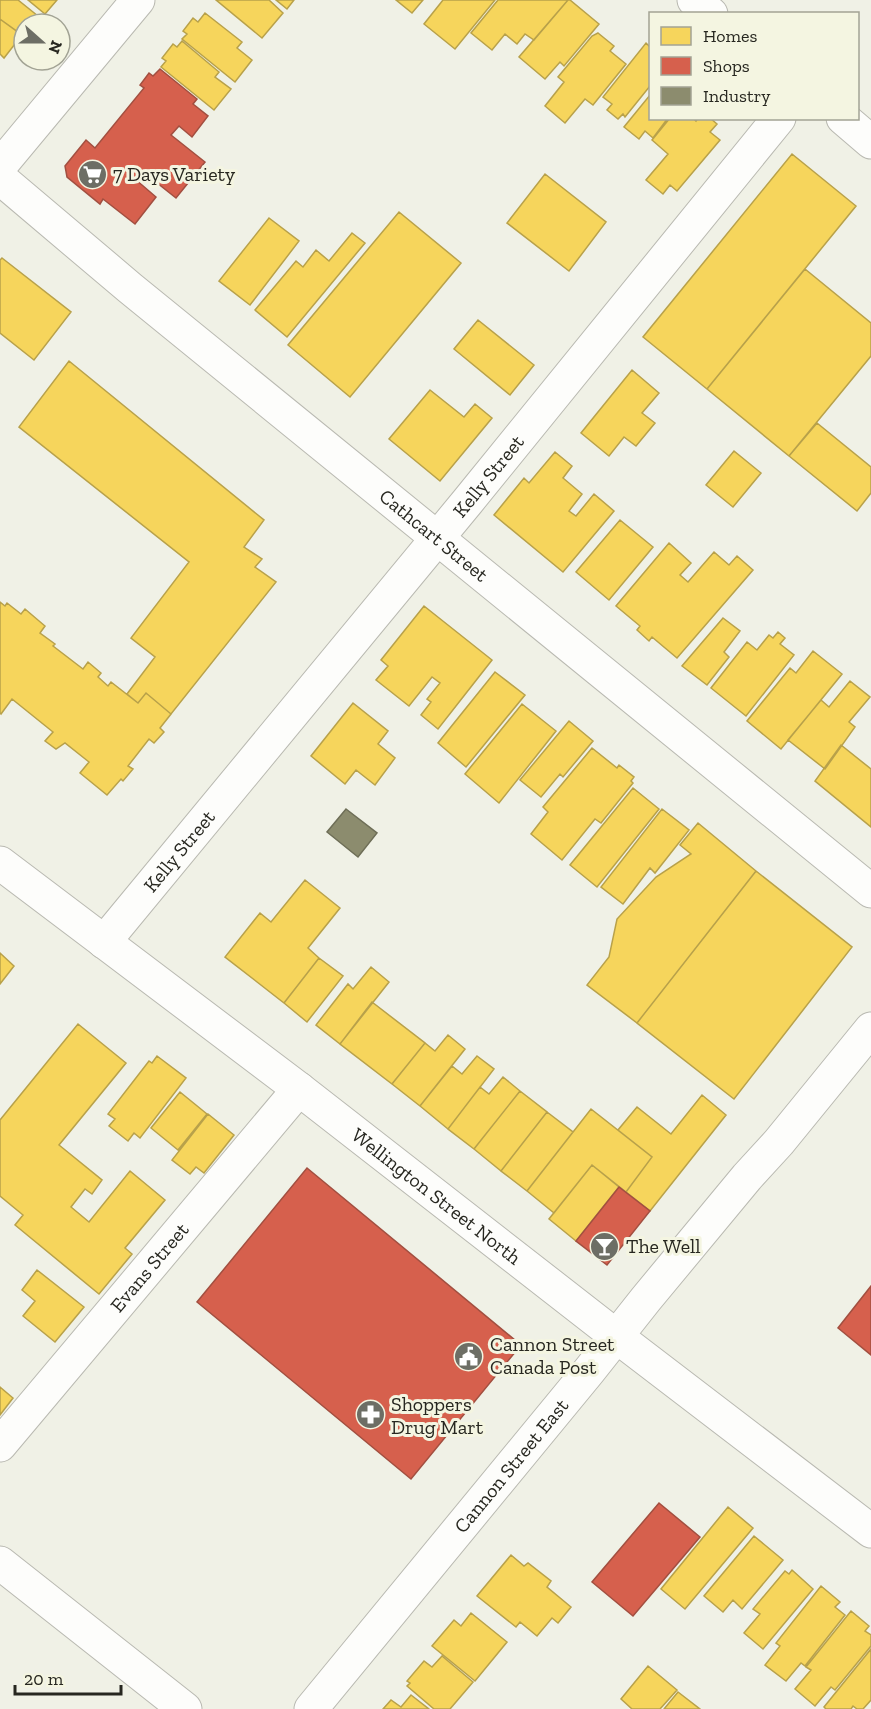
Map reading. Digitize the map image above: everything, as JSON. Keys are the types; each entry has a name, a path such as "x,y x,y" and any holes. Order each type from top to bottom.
{"street":[{"path":"0,166 138,0"},
{"path":"694,0 709,12"},
{"name":"Kelly Street","path":"104,942 280,731 777,120"},
{"path":"845,120 871,142"},
{"name":"Cathcart Street","path":"0,178 130,288 871,891"},
{"name":"Wellington Street North","path":"0,863 299,1089 871,1531"},
{"name":"Cannon Street East","path":"311,1709 871,1029"},
{"name":"Evans Street","path":"0,1445 299,1089"},
{"path":"0,1563 184,1709"}],"building: Homes":[{"path":"0,0 18,0 33,12 12,12 12,28 0,19"},
{"path":"28,0 57,0 47,12 43,12"},
{"path":"216,0 269,0 283,13 262,38"},
{"path":"276,0 294,0 287,9"},
{"path":"396,0 423,0 412,13"},
{"path":"443,0 495,0 455,49 424,24"},
{"path":"498,0 568,0 534,40 525,34 517,44 505,34 492,50 471,33"},
{"path":"568,0 599,24 564,66 560,62 545,79 519,57"},
{"path":"205,13 242,42 237,48 252,60 235,82 182,39 187,34 183,31 193,18 198,22"},
{"path":"0,19 12,28 12,48 4,58 0,54"},
{"path":"598,33 614,46 610,51 626,64 593,105 585,99 565,123 545,106 564,82 558,77 592,36"},
{"path":"182,41 219,72 215,77 231,89 214,110 161,67 166,61 162,58 173,44 177,47"},
{"path":"646,43 649,46 649,87 625,117 623,114 618,119 607,110 612,104 603,97"},
{"path":"649,96 649,120 666,120 653,138 645,131 639,139 624,127"},
{"path":"668,120 712,120 717,124 710,132 720,140 677,191 670,185 663,194 646,180 668,154 652,140"},
{"path":"792,154 856,206 707,389 643,337"},
{"path":"545,174 606,222 569,271 507,223"},
{"path":"399,212 461,263 350,397 288,345"},
{"path":"269,218 299,241 250,305 219,281"},
{"path":"352,233 365,243 287,337 255,310 296,261 303,267 316,250 329,261"},
{"path":"2,258 71,312 34,360 0,333 0,260"},
{"path":"805,269 871,323 871,356 789,456 707,389"},
{"path":"478,320 534,365 510,395 454,349"},
{"path":"69,361 264,520 244,547 262,559 255,567 276,582 171,714 146,693 138,703 127,694 155,657 131,638 189,562 19,427"},
{"path":"632,370 659,393 642,413 655,423 636,446 624,437 609,456 581,433"},
{"path":"430,390 464,417 475,404 492,418 440,481 389,439"},
{"path":"817,423 871,467 871,493 857,511 789,456"},
{"path":"734,451 761,473 733,507 706,485"},
{"path":"555,452 572,466 563,478 582,494 569,511 576,516 594,494 614,511 563,572 494,515 524,478 529,483"},
{"path":"620,520 653,547 609,600 576,572"},
{"path":"669,543 691,563 680,575 688,582 714,552 729,565 737,556 753,570 677,658 652,637 649,641 637,630 640,626 616,606"},
{"path":"0,602 5,606 7,603 21,614 25,609 45,626 40,633 55,644 53,646 83,669 88,662 101,673 98,677 108,686 111,682 138,703 146,693 171,714 160,728 164,732 154,743 149,739 128,766 133,769 107,795 80,773 89,762 65,743 56,749 45,741 53,732 12,699 0,713"},
{"path":"424,606 492,660 438,729 421,715 431,702 427,699 440,683 432,677 409,706 376,680 388,666 381,660"},
{"path":"723,618 740,631 724,652 729,657 707,685 682,666"},
{"path":"778,632 785,638 780,644 794,655 746,716 711,688 747,642 757,650 769,635 773,638"},
{"path":"813,651 842,674 781,749 747,721 790,668 796,673"},
{"path":"495,672 525,695 466,767 438,743"},
{"path":"850,681 870,697 849,722 855,727 825,769 788,740 821,700 829,707"},
{"path":"353,703 388,731 378,744 395,758 375,785 356,770 345,784 311,756"},
{"path":"522,704 556,731 499,803 465,774"},
{"path":"569,721 593,741 563,777 560,774 541,797 520,780"},
{"path":"841,745 871,769 871,827 815,781"},
{"path":"592,748 617,768 619,765 634,777 631,781 633,783 601,823 595,819 562,860 531,834 548,812 543,807"},
{"path":"633,788 659,809 597,887 570,865"},
{"path":"662,809 689,830 655,873 650,868 623,904 601,887"},
{"path":"698,823 756,871 637,1023 587,985 609,957 617,919 656,877 691,854 680,845"},
{"path":"756,871 852,947 734,1099 637,1023"},
{"path":"305,880 340,908 308,948 319,958 284,1003 225,957 260,913 271,922"},
{"path":"0,953 14,966 0,984"},
{"path":"319,958 343,976 307,1022 284,1003"},
{"path":"371,967 389,982 340,1044 316,1025 348,984 353,989"},
{"path":"372,1002 425,1043 392,1084 340,1044"},
{"path":"78,1024 126,1063 59,1145 102,1180 92,1194 85,1189 71,1207 89,1222 130,1171 165,1200 125,1248 132,1254 99,1294 15,1225 23,1215 0,1196 0,1120"},
{"path":"448,1035 465,1049 420,1106 392,1084 425,1043 435,1051"},
{"path":"157,1056 186,1078 140,1138 134,1133 128,1141 109,1126 115,1119 108,1114 149,1061 152,1063"},
{"path":"477,1056 494,1069 448,1129 420,1106 452,1066 462,1074"},
{"path":"503,1077 520,1091 474,1149 448,1129 480,1087 489,1094"},
{"path":"520,1091 547,1112 501,1171 474,1149"},
{"path":"180,1092 207,1114 178,1150 151,1128"},
{"path":"702,1095 726,1115 650,1211 626,1192 652,1157 618,1130 637,1107 671,1134"},
{"path":"591,1109 652,1157 626,1192 592,1165 554,1213 527,1191"},
{"path":"547,1112 573,1132 527,1191 501,1171"},
{"path":"208,1114 234,1135 204,1173 196,1167 190,1174 172,1160"},
{"path":"592,1165 619,1187 576,1241 549,1219"},
{"path":"37,1270 84,1307 55,1342 23,1316 35,1301 22,1290"},
{"path":"0,1387 13,1398 0,1415"},
{"path":"728,1507 753,1528 685,1609 661,1589"},
{"path":"754,1536 783,1560 742,1609 733,1600 723,1612 704,1596"},
{"path":"511,1555 524,1566 528,1563 551,1581 547,1587 571,1607 558,1623 552,1618 537,1636 520,1622 516,1627 477,1596"},
{"path":"792,1570 813,1589 763,1649 744,1633 760,1614 753,1609 785,1571 789,1574"},
{"path":"821,1586 840,1602 835,1607 845,1615 805,1666 801,1663 786,1681 765,1665 780,1646 776,1643"},
{"path":"851,1611 869,1626 865,1631 871,1635 871,1646 835,1690 831,1687 815,1706 795,1689 811,1670 806,1667"},
{"path":"471,1613 507,1642 475,1681 432,1646 454,1620 461,1626"},
{"path":"871,1649 871,1700 863,1709 853,1706 851,1709 826,1709 824,1707"},
{"path":"442,1656 473,1682 450,1709 434,1709 407,1686 410,1683 407,1681 424,1661 432,1667"},
{"path":"648,1666 677,1690 660,1709 632,1709 621,1699"},
{"path":"678,1692 700,1709 664,1709"},
{"path":"411,1695 429,1709 383,1709 391,1700 401,1707"}],"building: Shops":[{"path":"160,69 197,99 193,104 208,116 192,137 179,126 171,135 205,162 176,198 142,171 135,179 156,197 135,224 103,199 100,204 67,177 65,166 86,140 95,148 144,88 140,85 149,73 153,76"},
{"path":"307,1168 521,1345 411,1479 197,1302"},
{"path":"619,1187 650,1211 607,1265 576,1241"},
{"path":"871,1286 871,1355 838,1328"},
{"path":"659,1503 700,1537 633,1616 592,1582"}],"building: Industry":[{"path":"346,809 377,833 358,857 327,832"}],"place":[{"name":"7 Days Variety","path":"92,174"},
{"name":"The Well","path":"605,1246"},
{"name":"Cannon Street Canada Post","path":"469,1356"},
{"name":"Shoppers Drug Mart","path":"370,1415"}]}
